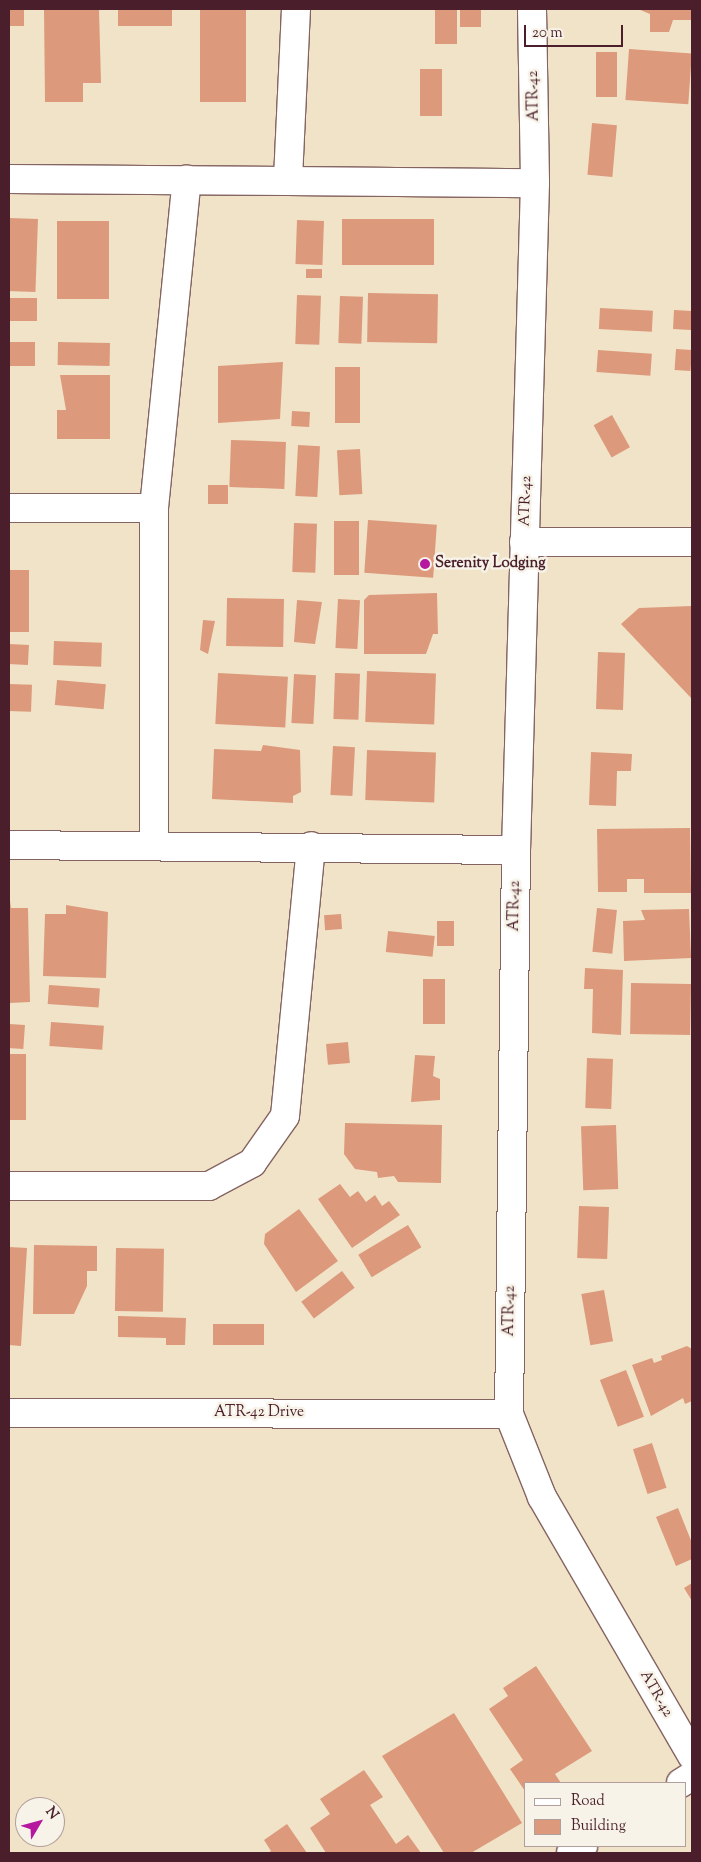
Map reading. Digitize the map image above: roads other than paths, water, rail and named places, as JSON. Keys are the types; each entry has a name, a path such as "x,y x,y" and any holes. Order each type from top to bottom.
{"street":[{"path":"288,181 296,9"},
{"name":"ATR-42","path":"532,9 535,184 516,850 509,1414 542,1497 692,1756"},
{"path":"9,179 535,184"},
{"path":"154,845 154,508 187,180"},
{"path":"9,508 154,508"},
{"path":"524,542 692,542"},
{"path":"9,845 311,846 516,850"},
{"path":"9,1186 209,1186 252,1163 285,1116 311,846"},
{"name":"ATR-42 Drive","path":"9,1413 509,1414"}],"place":[{"name":"Serenity Lodging","path":"425,564"}]}
